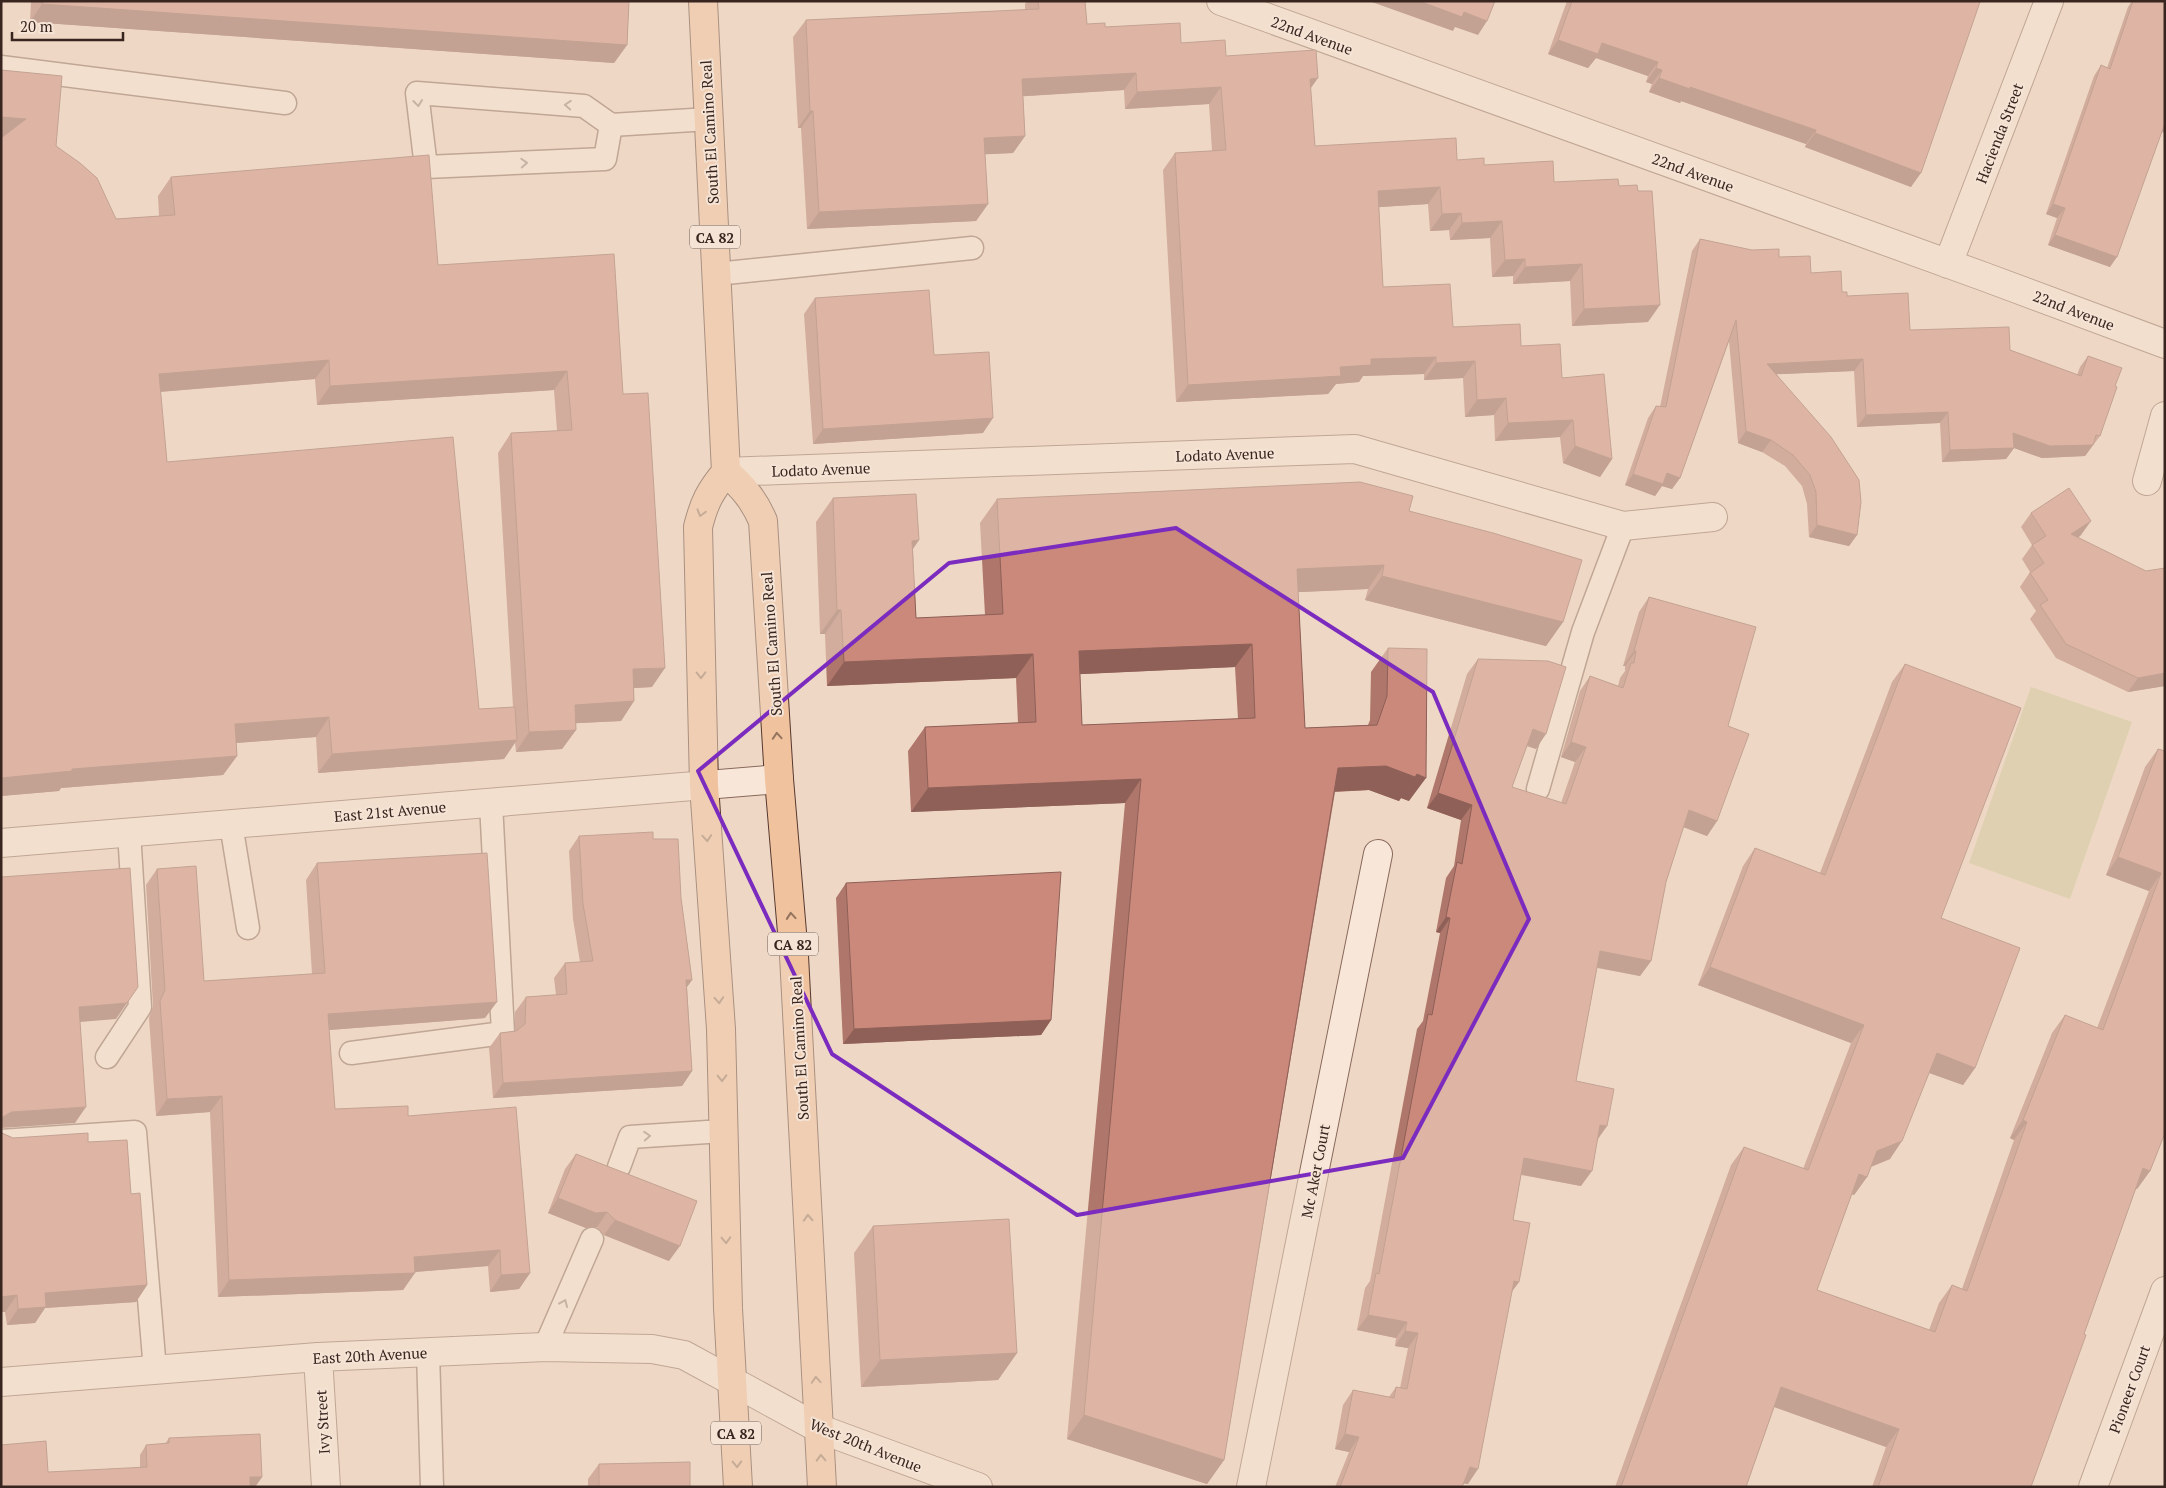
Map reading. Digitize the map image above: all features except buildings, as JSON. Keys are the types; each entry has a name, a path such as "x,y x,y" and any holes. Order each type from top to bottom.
{"main road":[{"name":"South El Camino Real","path":"703,1 726,472 743,487 756,503 762,521 794,956 822,1487"},
{"name":"CA 82","path":"726,472 712,489 703,507 698,527 704,785 721,1029 728,1308 738,1487"}],"street":[{"name":"22nd Avenue","path":"1221,1 1269,10 2165,344"},
{"name":"Hacienda Street","path":"1948,264 2049,1"},
{"path":"2147,481 2165,416"},
{"name":"Lodato Avenue","path":"726,472 1355,449 1623,526 1713,518"},
{"name":"East 21st Avenue","path":"1,843 780,779"},
{"name":"Mc Aker Court","path":"1252,1487 1378,854"},
{"name":"Pioneer Court","path":"2093,1487 2165,1291"},
{"name":"East 20th Avenue","path":"1,1382 318,1357 545,1347 652,1349 684,1355 732,1380"},
{"name":"Ivy Street","path":"318,1357 326,1487"},
{"name":"West 20th Avenue","path":"732,1380 820,1429 978,1487"}],"lane":[{"path":"1,67 285,103"},
{"path":"611,125 605,159 426,167 417,93 584,106 611,125 708,119"},
{"path":"716,274 972,248"},
{"path":"1538,789 1583,632 1623,526"},
{"path":"351,1053 504,1033 491,803"},
{"path":"230,824 248,928"},
{"path":"107,1058 140,1006 129,832"},
{"path":"619,1166 630,1138 723,1131"},
{"path":"1,1141 135,1132 154,1370"},
{"path":"545,1347 592,1238"},
{"path":"428,1352 432,1487"}],"highlighted area":[{"path":"1176,528 1433,692 1529,919 1403,1158 1077,1215 832,1054 698,771 949,563"}],"shaded area":[{"path":"2031,687 2132,722 2070,899 1969,863"}]}
